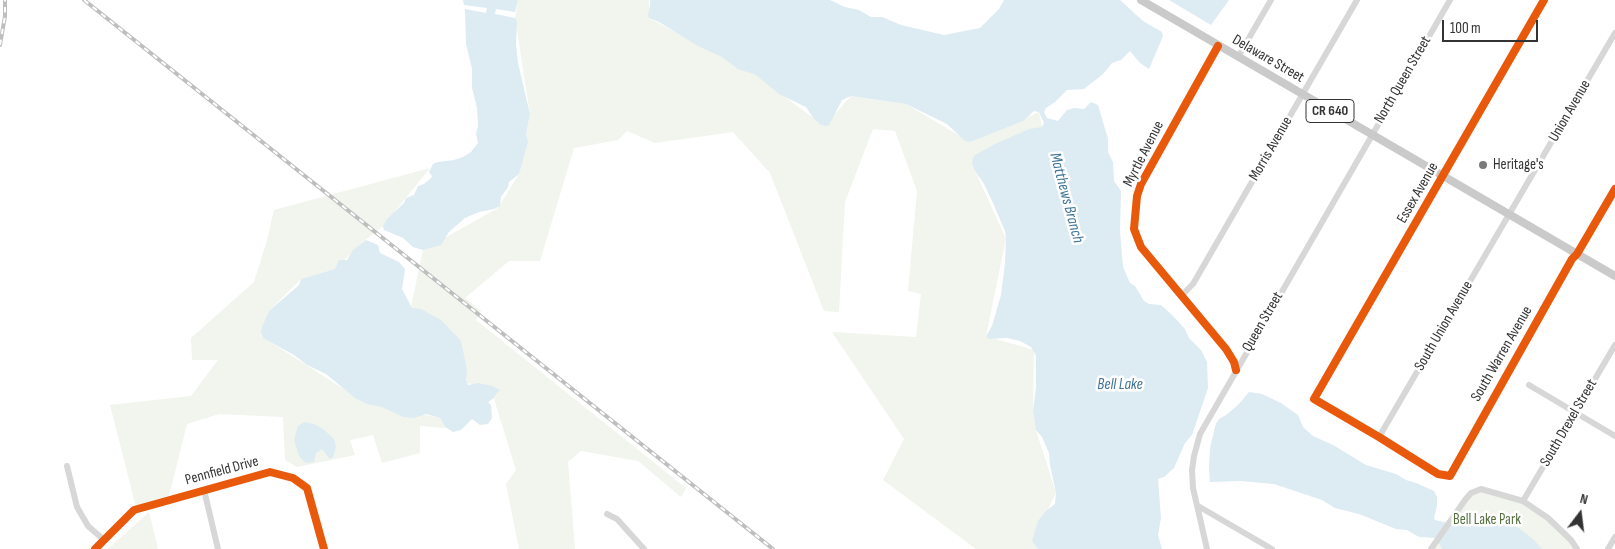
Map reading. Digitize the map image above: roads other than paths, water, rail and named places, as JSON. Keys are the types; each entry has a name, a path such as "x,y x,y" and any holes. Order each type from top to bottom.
{"main road":[{"name":"Delaware Street","path":"1141,0 1615,276"}],"street":[{"path":"1238,57 1271,0"},
{"name":"Morris Avenue","path":"1182,295 1194,284 1357,0"},
{"name":"North Queen Street","path":"1372,135 1450,0"},
{"name":"Essex Avenue","path":"1379,436 1314,399 1544,0"},
{"name":"Union Avenue","path":"1509,214 1615,34"},
{"name":"Myrtle Avenue","path":"1218,46 1141,184 1137,196 1134,229 1141,247 1226,349 1234,362 1236,370"},
{"name":"Queen Street","path":"1208,549 1193,488 1192,470 1200,434 1372,135"},
{"name":"South Warren Avenue","path":"1379,436 1438,474 1450,476 1572,259 1577,254 1615,189"},
{"name":"South Union Avenue","path":"1379,436 1509,214"},
{"name":"South Drexel Street","path":"1523,501 1615,345"},
{"path":"1529,385 1615,436"},
{"path":"67,466 78,509 88,526 104,540"},
{"name":"Pennfield Drive","path":"95,549 134,510 270,472 293,478 307,488 324,549"},
{"path":"1433,546 1470,493 1482,489 1523,501 1548,518 1571,540 1576,549"},
{"name":"Pennfield Drive","path":"204,490 218,549"},
{"path":"1198,506 1272,549"},
{"path":"607,514 617,519 644,549"},
{"path":"1608,549 1615,537"}],"water":[{"path":"463,0 518,0 515,12 496,9 495,14 515,18 517,22 516,44 518,63 530,114 526,135 528,142 519,174 509,182 501,197 500,206 465,218 449,232 441,245 423,250 413,247 403,238 384,230 383,226 387,219 404,203 406,198 414,195 418,186 431,178 432,176 429,172 433,164 463,157 471,152 478,143 476,134 478,126 477,108 472,88 472,69 466,44 465,9 486,13 487,8 464,5"},
{"name":"Bell Lake","path":"650,0 830,0 845,7 859,10 871,17 882,17 901,25 944,35 980,28 999,9 1004,0 1120,0 1143,21 1162,32 1163,36 1149,69 1140,63 1130,51 1121,60 1112,63 1103,74 1084,89 1067,90 1046,108 1044,112 1047,118 1058,121 1067,110 1074,108 1084,109 1091,102 1098,105 1108,139 1108,152 1113,162 1114,181 1121,191 1120,231 1123,267 1130,283 1135,286 1144,301 1149,304 1161,305 1172,315 1185,329 1189,338 1201,350 1207,362 1208,388 1192,435 1185,443 1174,468 1164,477 1158,479 1161,518 1158,535 1162,549 1038,549 1032,541 1038,521 1055,504 1056,493 1049,453 1042,437 1036,430 1033,411 1036,387 1036,356 1031,347 1020,341 1007,338 989,339 986,336 992,326 1001,295 1006,239 1005,231 993,203 972,164 975,155 995,144 1029,129 1042,127 1044,123 1039,112 1034,111 1023,121 970,142 965,141 947,124 906,104 851,96 842,100 829,125 821,125 814,119 806,107 779,94 756,75 738,69 722,57 698,46 649,18"},
{"path":"1169,0 1229,0 1211,25"},
{"path":"366,240 378,245 380,253 399,262 405,269 402,289 412,308 421,309 441,320 461,341 468,385 478,383 500,390 488,402 491,405 492,418 488,424 480,425 472,419 461,430 453,432 445,427 440,418 426,414 414,418 403,417 382,407 367,404 355,398 326,374 307,365 294,355 263,338 261,333 262,327 269,311 299,285 301,279 335,269 339,260 347,260 353,250"},
{"path":"1249,392 1262,394 1281,403 1298,415 1303,427 1313,436 1333,445 1366,465 1396,474 1434,491 1437,497 1435,520 1453,524 1459,515 1485,514 1504,520 1520,529 1542,549 1442,549 1436,538 1419,537 1407,530 1396,529 1359,514 1335,508 1322,500 1274,484 1241,481 1210,482 1210,448 1216,423 1238,405"},
{"path":"304,422 314,424 323,429 334,439 336,447 333,457 330,459 322,449 316,453 314,462 306,463 299,456 294,440 298,426"}],"railway":[{"path":"0,45 5,16 5,0"},
{"path":"84,0 773,549"}],"place":[{"name":"Heritage's","path":"1483,165"}],"water label":[{"name":"Matthews Branch","path":"1066,198"}],"park label":[{"name":"Bell Lake Park","path":"1487,520"}]}
